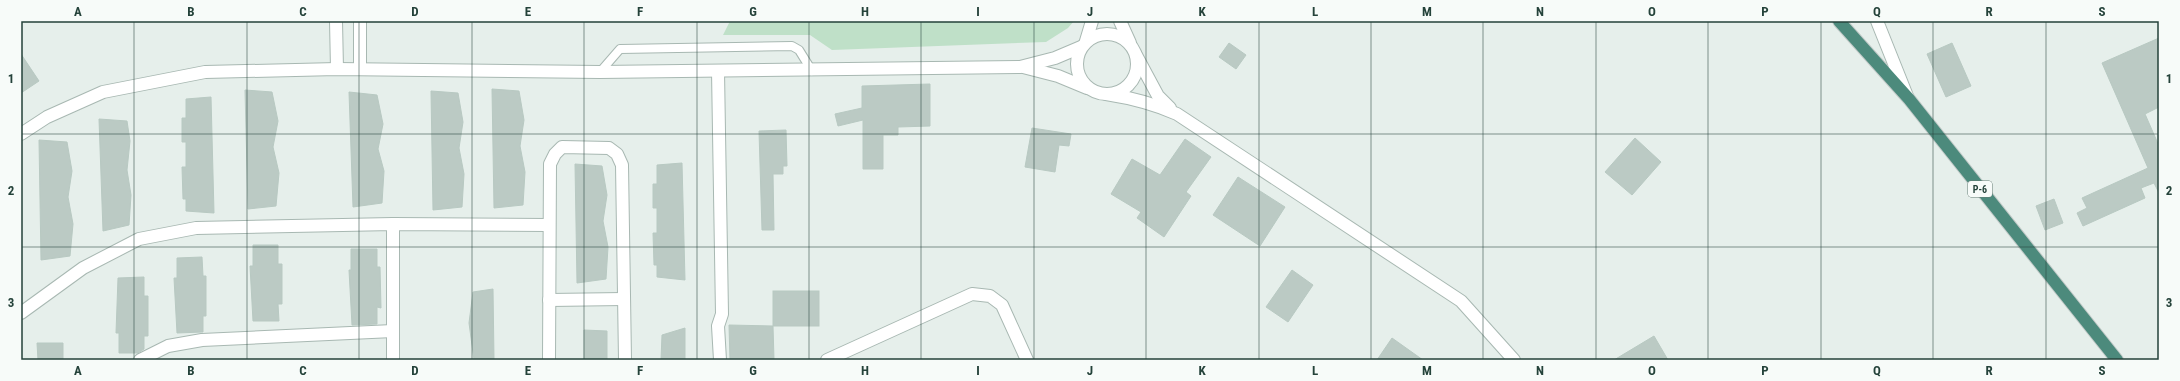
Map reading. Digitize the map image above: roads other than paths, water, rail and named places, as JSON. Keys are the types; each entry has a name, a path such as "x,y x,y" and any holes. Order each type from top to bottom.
{"highway":[{"name":"P-6","path":"1840,21 1909,99 2117,360"}],"street":[{"path":"336,21 337,69"},
{"path":"360,21 360,69"},
{"path":"21,134 47,117 103,92 205,72 337,69 600,72 812,71 1020,67 1055,58 1084,44 1098,34 1111,34 1124,39 1134,52 1137,61 1135,74 1129,85 1118,92 1100,93 1083,83 1077,72 1077,59 1084,44 1092,21"},
{"path":"1120,21 1134,52 1158,96 1177,114"},
{"path":"1878,21 1909,99"},
{"path":"1020,67 1058,76 1100,93 1137,99 1157,105 1177,114 1461,301 1514,360"},
{"path":"718,71 722,314 718,326 720,360"},
{"path":"549,360 548,226 550,164 555,154 562,148 609,148 617,154 622,165 625,360"},
{"path":"393,224 393,360"},
{"path":"21,313 83,268 139,239 196,228 393,224 548,226"},
{"path":"827,360 972,294 990,296 1002,306 1027,360"},
{"path":"549,300 624,298"},
{"path":"140,360 168,346 202,340 393,331"}],"lane":[{"path":"600,72 620,49 792,46 799,50 812,71"}]}
